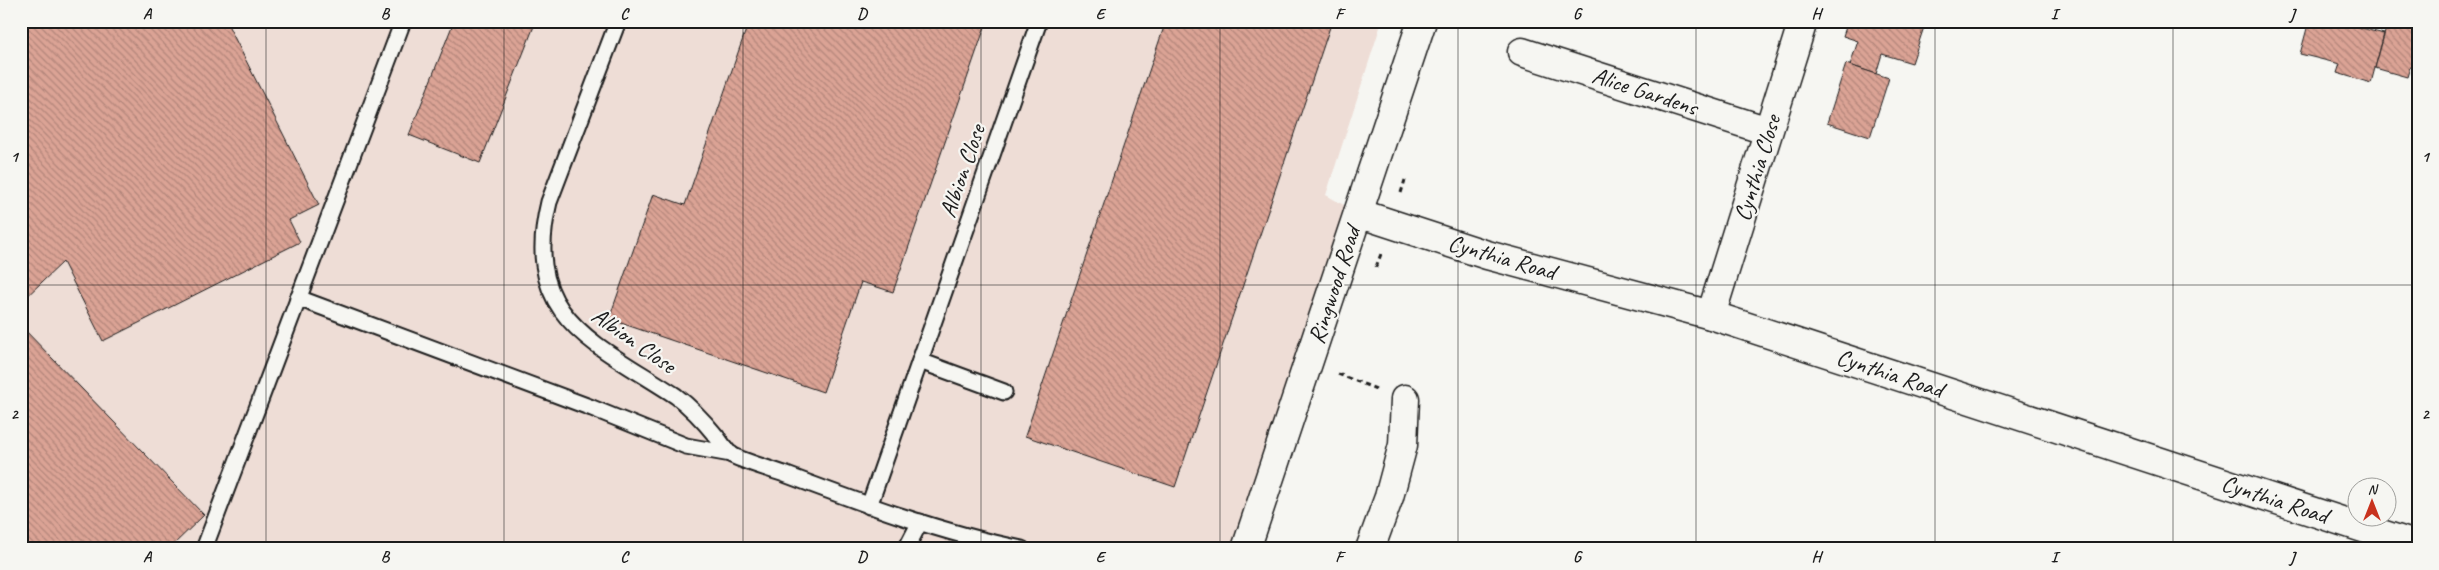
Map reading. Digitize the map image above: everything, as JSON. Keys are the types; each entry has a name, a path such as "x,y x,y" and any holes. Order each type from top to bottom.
{"street":[{"name":"Ringwood Road","path":"1246,549 1422,21"},
{"name":"Cynthia Close","path":"1711,314 1803,21"},
{"name":"Alice Gardens","path":"1522,52 1768,131"},
{"name":"Cynthia Road","path":"1358,213 1487,255 1711,314 2418,546"},
{"path":"1370,549 1389,496 1403,445 1405,399"}],"lane":[{"path":"204,549 404,21"},
{"name":"Albion Close","path":"618,21 549,202 542,229 546,279 553,299 564,316 582,336 694,408 731,454"},
{"name":"Albion Close","path":"869,506 1039,21"},
{"path":"298,298 592,408 686,446 731,454 869,506 991,542 1022,549"},
{"path":"920,361 1004,392"},
{"path":"906,549 920,522"}],"path":[{"path":"1308,364 1405,399"}],"shaded area":[{"path":"21,21 1382,21 1326,195 1358,213 1246,549 21,549"}],"building":[{"path":"21,21 226,21 319,205 289,220 300,242 103,341 63,262 21,302"},
{"path":"454,21 536,21 480,163 409,135"},
{"path":"749,21 987,21 893,292 861,282 823,392 609,319 653,194 685,205"},
{"path":"1166,21 1332,21 1175,487 1025,436"},
{"path":"1848,21 1883,21 1890,23 1891,21 1926,21 1912,63 1882,54 1876,74 1850,65 1858,41 1843,36"},
{"path":"2309,21 2335,21 2384,34 2371,83 2337,73 2340,64 2300,54"},
{"path":"2388,21 2418,28 2418,69 2410,67 2407,77 2375,68"},
{"path":"1846,64 1889,78 1870,137 1827,123"},
{"path":"21,326 204,515 169,549 21,549"},
{"path":"667,544 676,549 664,549"}]}
